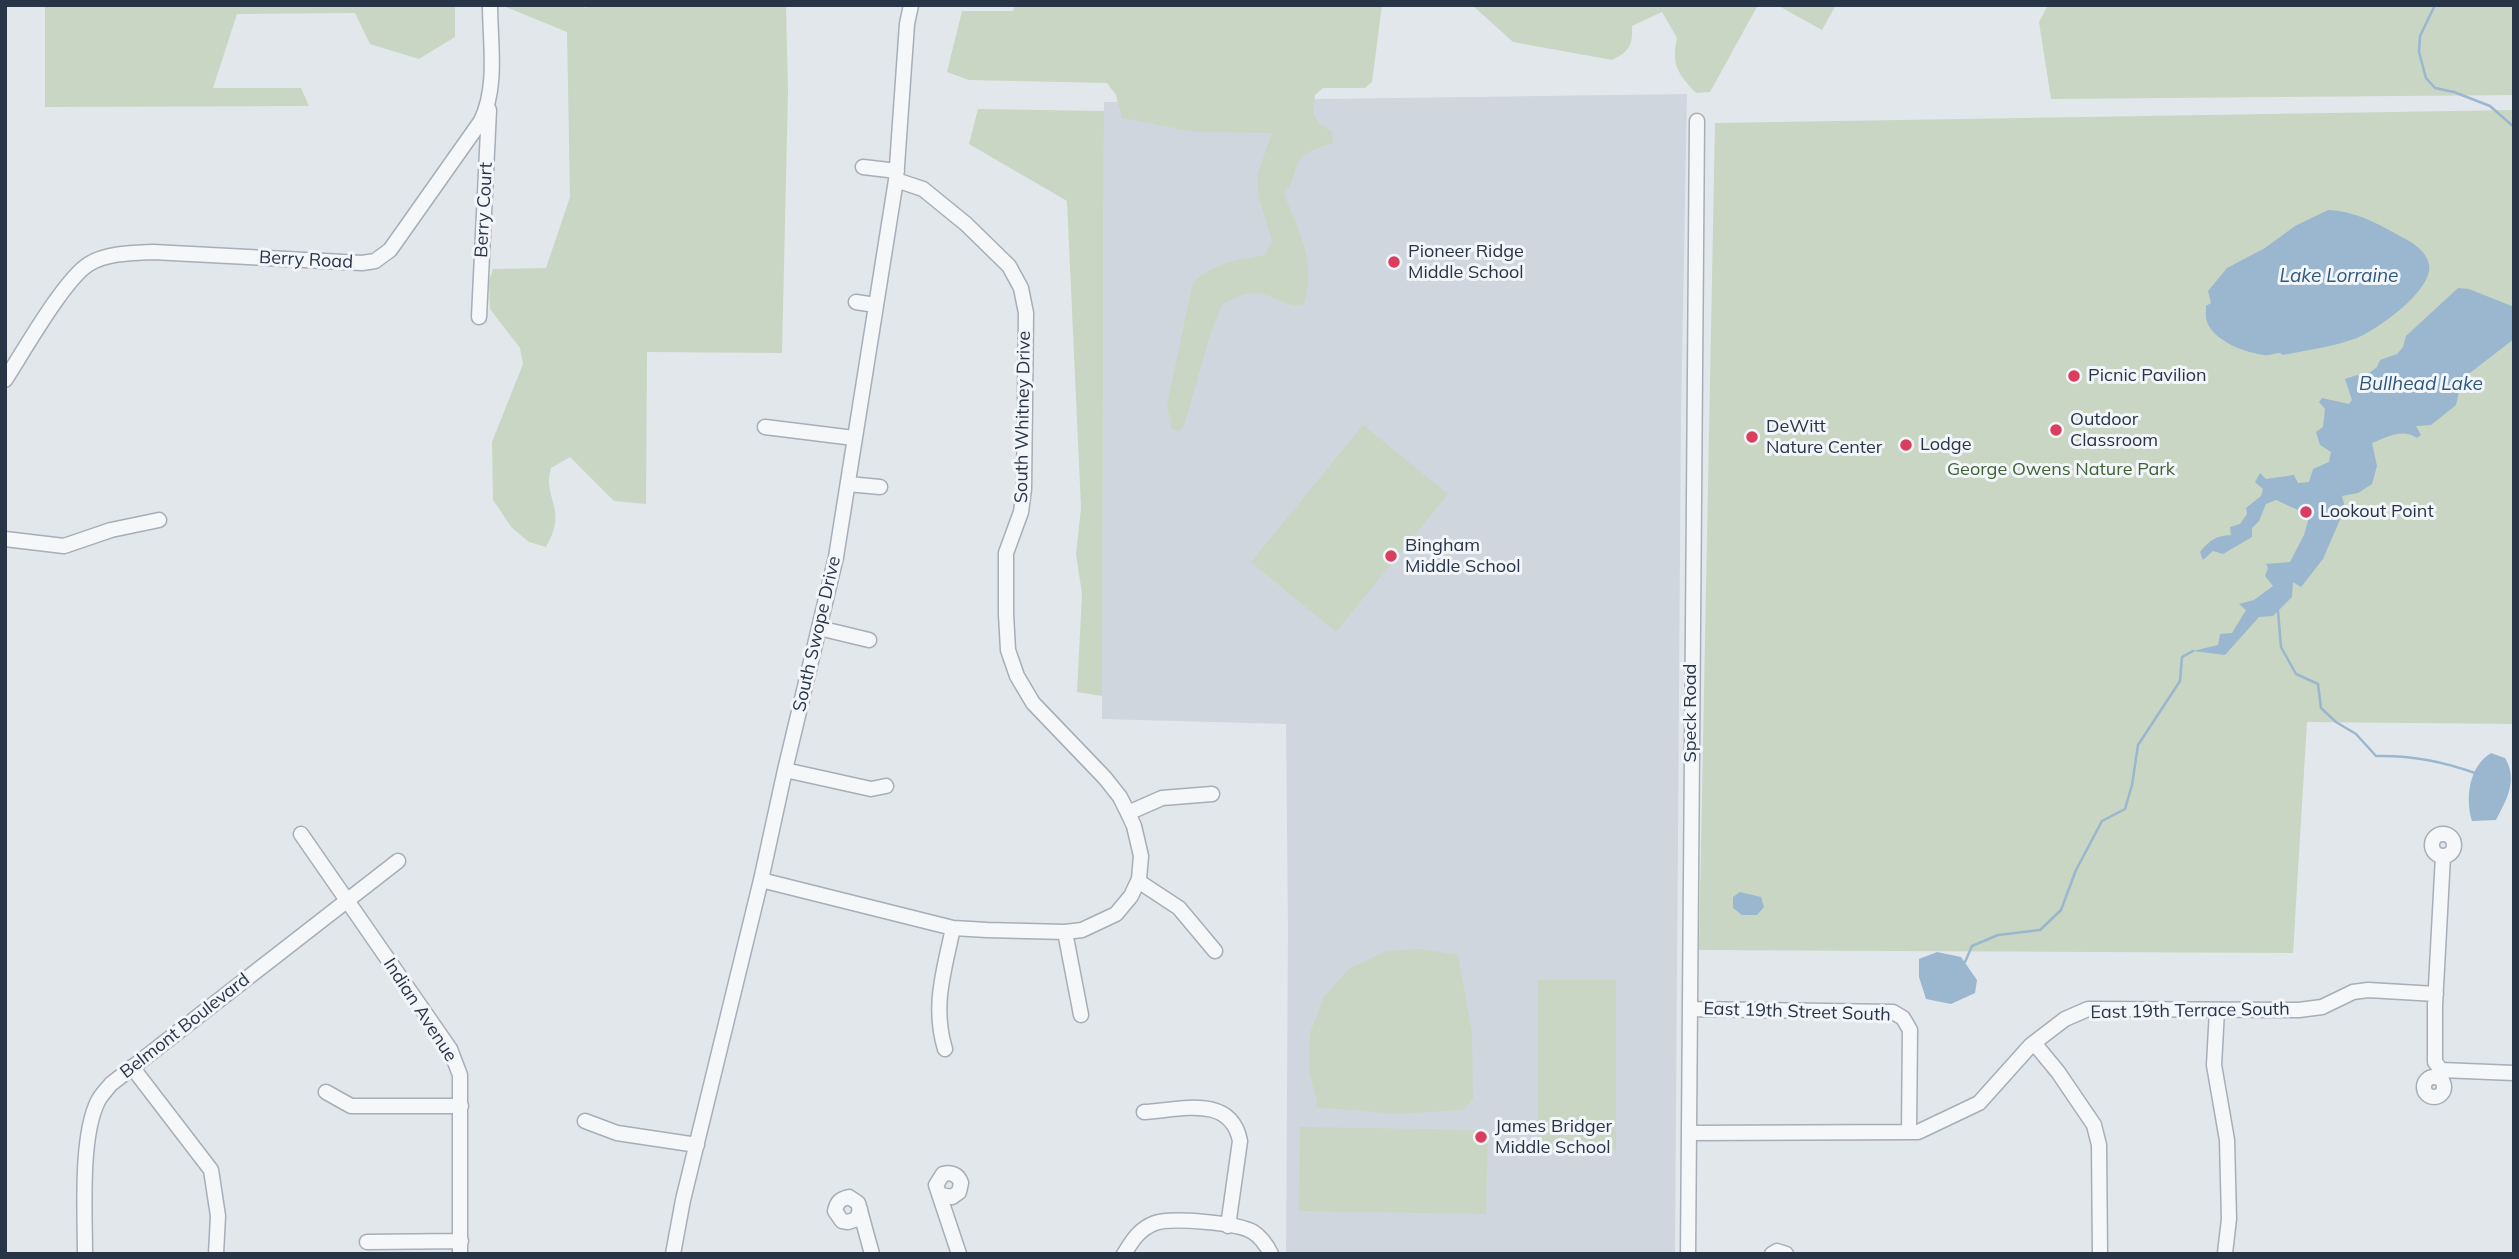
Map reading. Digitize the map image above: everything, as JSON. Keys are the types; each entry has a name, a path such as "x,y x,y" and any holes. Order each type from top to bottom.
{"street":[{"name":"Berry Road","path":"5,380 64,290 88,264 118,254 153,252 362,263 375,261 390,250 481,121 489,102 490,5"},
{"name":"South Swope Drive","path":"673,1254 683,1200 836,557 896,175 911,5"},
{"name":"Berry Court","path":"479,317 489,102"},
{"name":"Speck Road","path":"1688,1254 1695,172 1698,121"},
{"name":"South Whitney Drive","path":"863,167 896,175 923,189 966,224 1009,266 1021,288 1026,313 1024,489 1021,512 1006,553 1008,650 1017,676 1032,703 1120,797 1134,826 1141,856 1138,881"},
{"path":"856,302 875,305"},
{"path":"765,427 854,438"},
{"path":"848,484 880,487"},
{"path":"5,539 64,545 111,530 159,520"},
{"path":"819,628 869,640"},
{"path":"785,769 871,789 886,786"},
{"path":"1128,813 1162,798 1212,794"},
{"name":"Indian Avenue","path":"301,834 450,1049 460,1075 461,1247"},
{"path":"2443,856 2435,1062 2439,1073 2514,1073"},
{"name":"Belmont Boulevard","path":"85,1254 86,1172 94,1111 111,1084 397,861"},
{"path":"761,880 953,928 1065,932 1095,925 1116,914 1131,897 1138,881 1179,908 1215,951"},
{"path":"945,1049 939,1030 938,1005 953,928"},
{"path":"1065,932 1081,1015"},
{"name":"East 19th Terrace South","path":"1689,1133 1918,1132 1979,1103 2034,1043 2065,1019 2088,1009 2299,1010 2322,1007 2353,992 2368,990 2436,994"},
{"name":"East 19th Street South","path":"1691,1009 1892,1012 1903,1018 1910,1030 1909,1132"},
{"path":"2217,1010 2214,1065 2227,1140 2229,1219 2225,1253 2219,1254"},
{"path":"2034,1043 2058,1072 2094,1125 2099,1145 2101,1254"},
{"path":"132,1067 211,1170 218,1216 216,1254"},
{"path":"326,1092 351,1106 461,1106"},
{"path":"1144,1112 1207,1108 1223,1112 1233,1120 1240,1141 1228,1226"},
{"path":"585,1121 617,1133 697,1145"},
{"path":"941,1195 959,1254"},
{"path":"860,1209 872,1254"},
{"path":"1124,1254 1141,1231 1155,1223 1167,1221 1228,1226 1251,1231 1260,1238 1271,1254"},
{"path":"367,1242 461,1247"},
{"path":"1772,1254 1777,1251 1786,1254"}],"shaded area":[{"path":"1687,94 1681,413 1675,1254 1286,1254 1286,724 1102,719 1104,102"}],"green space":[{"path":"45,5 455,5 455,37 419,59 370,44 355,13 237,14 213,88 301,88 309,106 45,107"},
{"path":"501,5 579,5 586,8 588,5 786,5 788,91 782,353 647,352 646,504 614,501 570,457 551,468 549,479 555,523 546,547 529,542 512,528 493,500 492,442 523,364 520,348 490,309 489,281 493,269 546,268 570,197 567,32"},
{"path":"1015,5 1382,5 1372,82 1365,88 1323,88 1315,95 1313,114 1320,124 1332,132 1333,143 1314,149 1299,161 1284,194 1300,234 1307,261 1304,304 1294,305 1269,296 1250,293 1222,305 1211,332 1184,426 1179,431 1172,430 1167,405 1193,282 1218,266 1265,255 1272,240 1259,199 1257,176 1272,133 1195,132 1122,118 1116,95 1107,83 969,80 947,72 962,11 1013,11"},
{"path":"1472,5 1758,5 1710,92 1696,93 1678,68 1675,56 1677,38 1662,12 1632,26 1629,47 1612,60 1513,42"},
{"path":"1777,5 1836,5 1822,30"},
{"path":"2048,5 2514,5 2514,95 2051,99 2039,22"},
{"path":"978,109 1104,111 1102,696 1077,692 1082,594 1076,554 1081,508 1067,201 969,144"},
{"name":"George Owens Nature Park","path":"2514,110 2514,724 2307,722 2293,953 1699,950 1715,123"},
{"path":"1363,425 1448,494 1336,632 1251,562"},
{"path":"1420,949 1458,955 1472,1033 1473,1099 1463,1110 1397,1114 1316,1107 1317,1100 1309,1072 1310,1033 1324,997 1349,969 1386,951"},
{"path":"1538,980 1616,980 1616,1151 1538,1151"},
{"path":"1300,1127 1488,1130 1486,1214 1299,1211"}],"water":[{"name":"Lake Lorraine","path":"2328,210 2347,212 2373,222 2421,250 2429,264 2428,274 2414,296 2390,317 2357,338 2320,348 2283,355 2264,355 2240,349 2216,335 2206,318 2206,306 2211,303 2208,291 2227,268 2265,248 2295,226"},
{"name":"Bullhead Lake","path":"2458,288 2469,289 2514,307 2514,339 2462,379 2456,405 2431,425 2416,426 2421,435 2417,438 2400,434 2372,443 2377,466 2372,484 2358,493 2342,496 2345,508 2323,559 2301,587 2293,582 2292,597 2273,616 2259,617 2225,655 2193,651 2218,645 2220,634 2232,633 2246,610 2239,604 2254,600 2273,586 2265,576 2268,568 2266,564 2290,562 2304,535 2311,510 2307,505 2298,510 2276,500 2266,504 2259,521 2252,528 2252,537 2223,554 2213,551 2203,560 2200,552 2213,539 2231,535 2230,527 2240,524 2247,514 2246,508 2261,496 2263,489 2255,482 2260,473 2266,479 2294,475 2298,483 2309,482 2313,469 2329,462 2331,452 2320,445 2316,432 2323,427 2325,409 2319,402 2322,398 2349,404 2352,400 2345,379 2357,375 2368,379 2369,373 2377,367 2380,360 2397,354 2403,347 2406,336"},
{"path":"2491,753 2505,758 2511,774 2510,789 2496,820 2472,821 2469,793 2473,774"},
{"path":"1740,892 1761,897 1764,907 1757,915 1742,915 1733,908 1733,897"},
{"path":"1937,952 1961,957 1977,980 1975,993 1951,1004 1926,999 1919,977 1919,959"}],"waterway":[{"path":"2435,5 2420,36 2419,52 2426,78 2435,88 2454,92 2490,106 2514,127"},
{"path":"2278,611 2281,647 2296,674 2318,684 2321,708 2336,722 2356,734 2376,756 2426,760 2475,773"},
{"path":"1965,962 1972,946 1998,935 2040,930 2061,910 2076,870 2102,821 2125,809 2138,745 2180,681 2182,657 2193,651"}],"place":[{"name":"Pioneer Ridge Middle School","path":"1394,262"},
{"name":"Picnic Pavilion","path":"2074,376"},
{"name":"Outdoor Classroom","path":"2056,430"},
{"name":"DeWitt Nature Center","path":"1752,437"},
{"name":"Lodge","path":"1906,445"},
{"name":"Lookout Point","path":"2306,512"},
{"name":"Bingham Middle School","path":"1391,556"},
{"name":"James Bridger Middle School","path":"1481,1137"}]}
